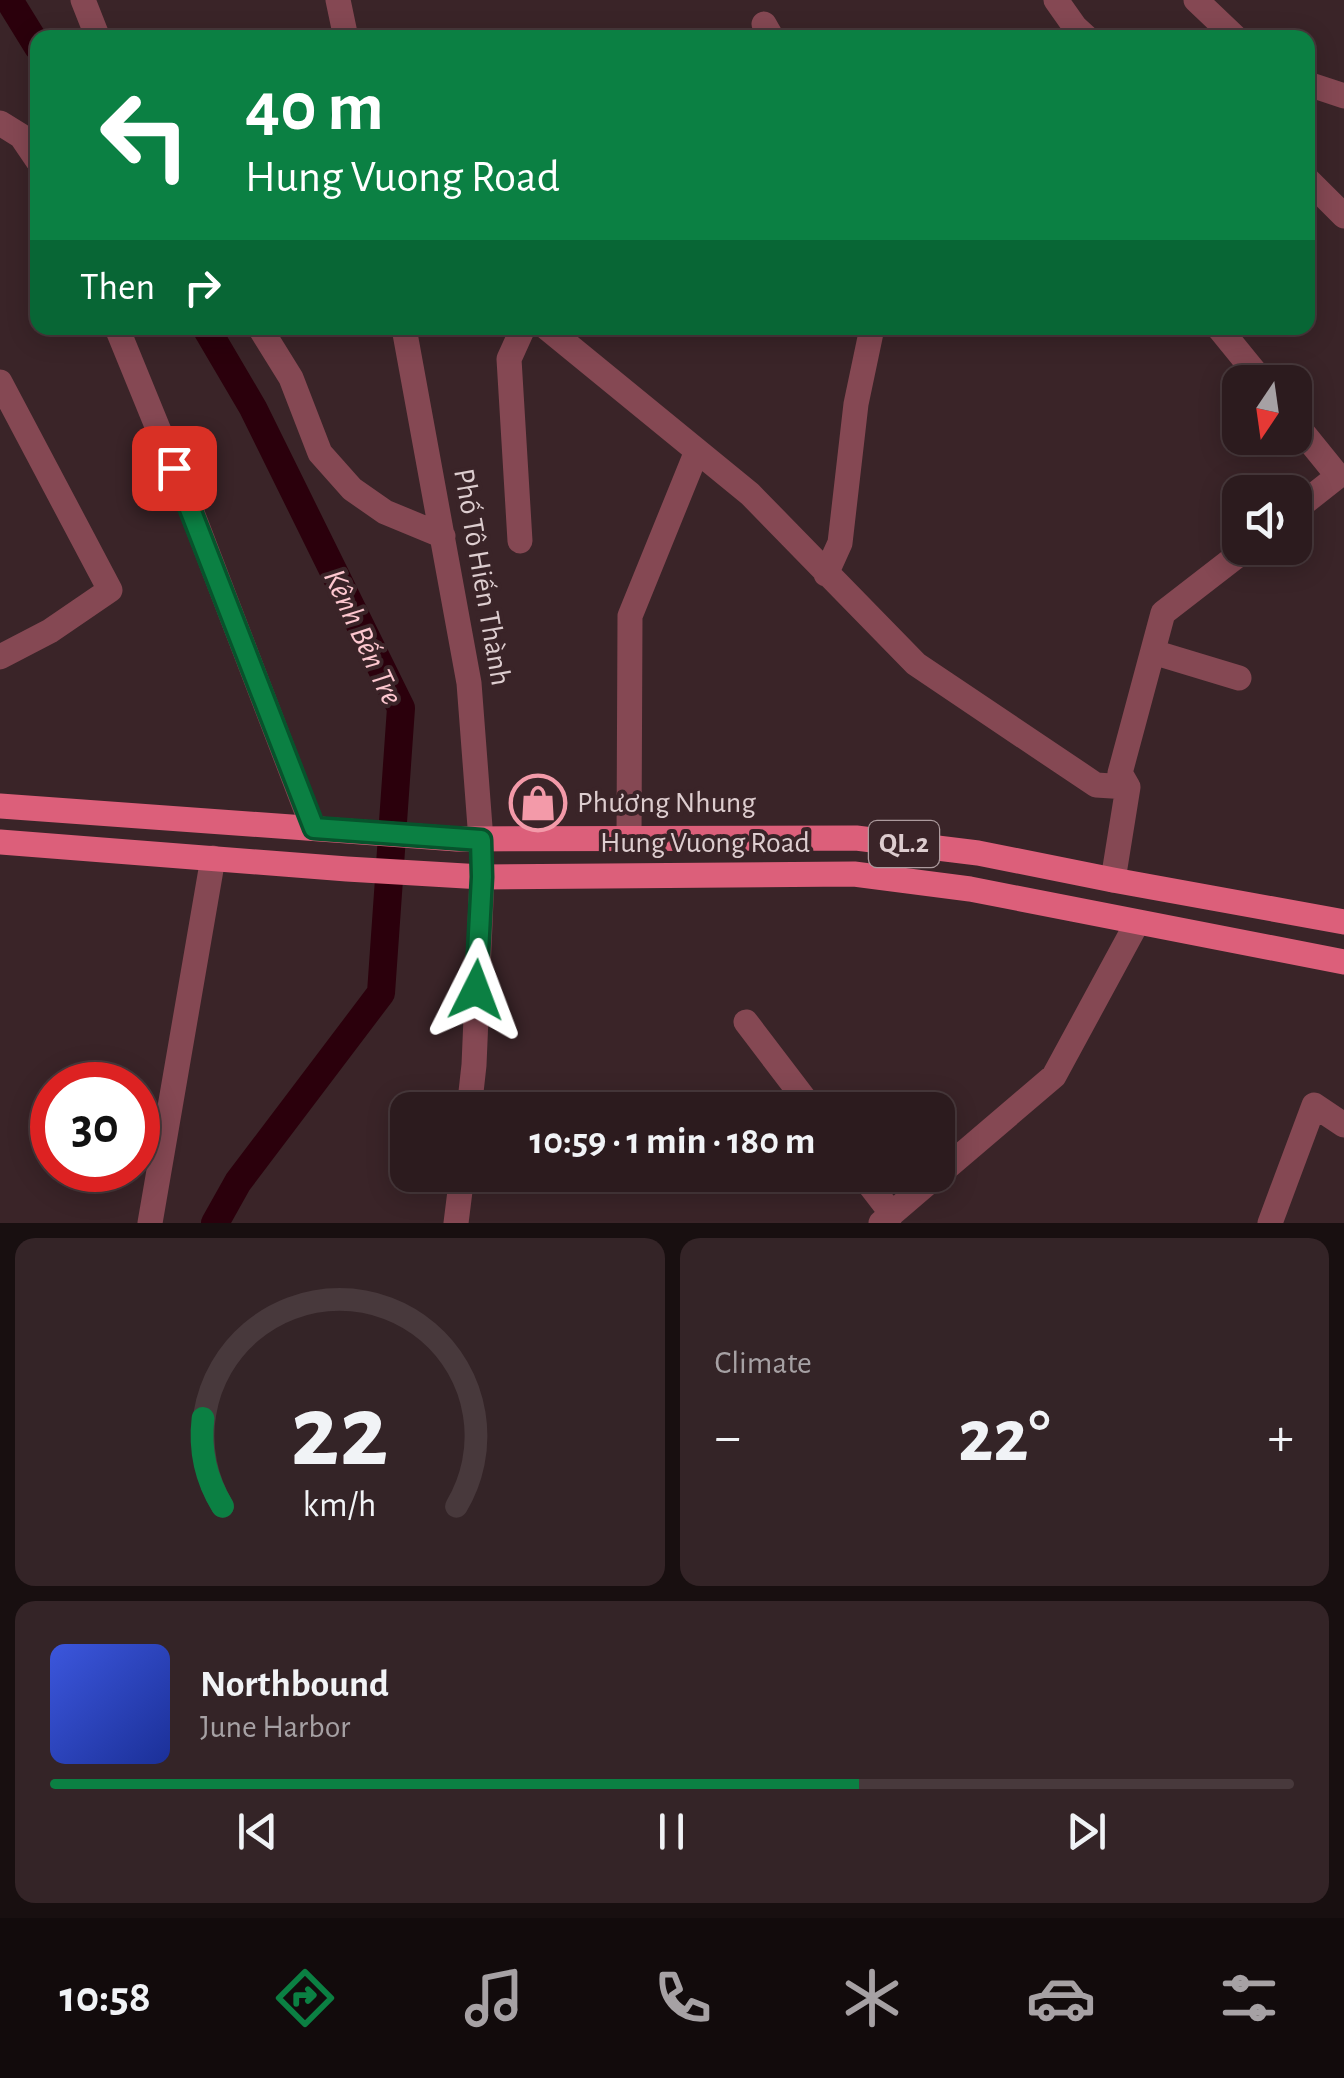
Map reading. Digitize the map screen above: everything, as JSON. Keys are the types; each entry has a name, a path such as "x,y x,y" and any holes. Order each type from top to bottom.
{"main road":[{"name":"Hung Vuong Road","path":"0,806 469,840 856,838 978,853 1344,922"},
{"path":"469,840 472,876"},
{"name":"Hung Vuong Road","path":"0,842 472,876 854,874 970,888 1344,962"}],"street":[{"path":"84,0 95,30"},
{"path":"338,0 344,30"},
{"path":"1056,0 1078,30"},
{"path":"1196,0 1228,30"},
{"path":"1315,86 1344,96"},
{"path":"0,123 21,136 30,149"},
{"path":"1315,187 1344,216"},
{"path":"120,335 314,828"},
{"path":"264,335 292,378 320,454 352,490 385,512 443,536"},
{"name":"Phố Tô Hiến Thành","path":"405,335 469,682 469,840"},
{"path":"520,335 509,359 520,540"},
{"path":"556,335 750,494 916,664 1096,786 1128,787"},
{"path":"826,574 840,543 856,404 871,335"},
{"path":"1224,335 1248,365"},
{"path":"0,382 110,590 50,631 0,657"},
{"path":"1312,444 1341,479 1312,499"},
{"path":"629,840 630,616 697,450"},
{"path":"1113,880 1128,787 1120,772 1164,613 1225,565"},
{"path":"1153,652 1239,678"},
{"path":"150,1223 214,858"},
{"path":"471,1092 472,876"},
{"path":"955,1160 1054,1076 1138,922"},
{"path":"746,1022 799,1092"},
{"path":"1270,1223 1314,1105 1344,1125"},
{"path":"456,1223 460,1192"},
{"path":"871,1192 886,1218 917,1192"}],"waterway":[{"name":"Kênh Bến Tre","path":"9,0 30,34"},
{"name":"Kênh Bến Tre","path":"210,335 253,408 401,708 381,993 238,1182 215,1223"}],"place":[{"name":"Phương Nhung","path":"538,803"}],"route":[{"path":"174,468 314,828 481,840 476,990"}]}
